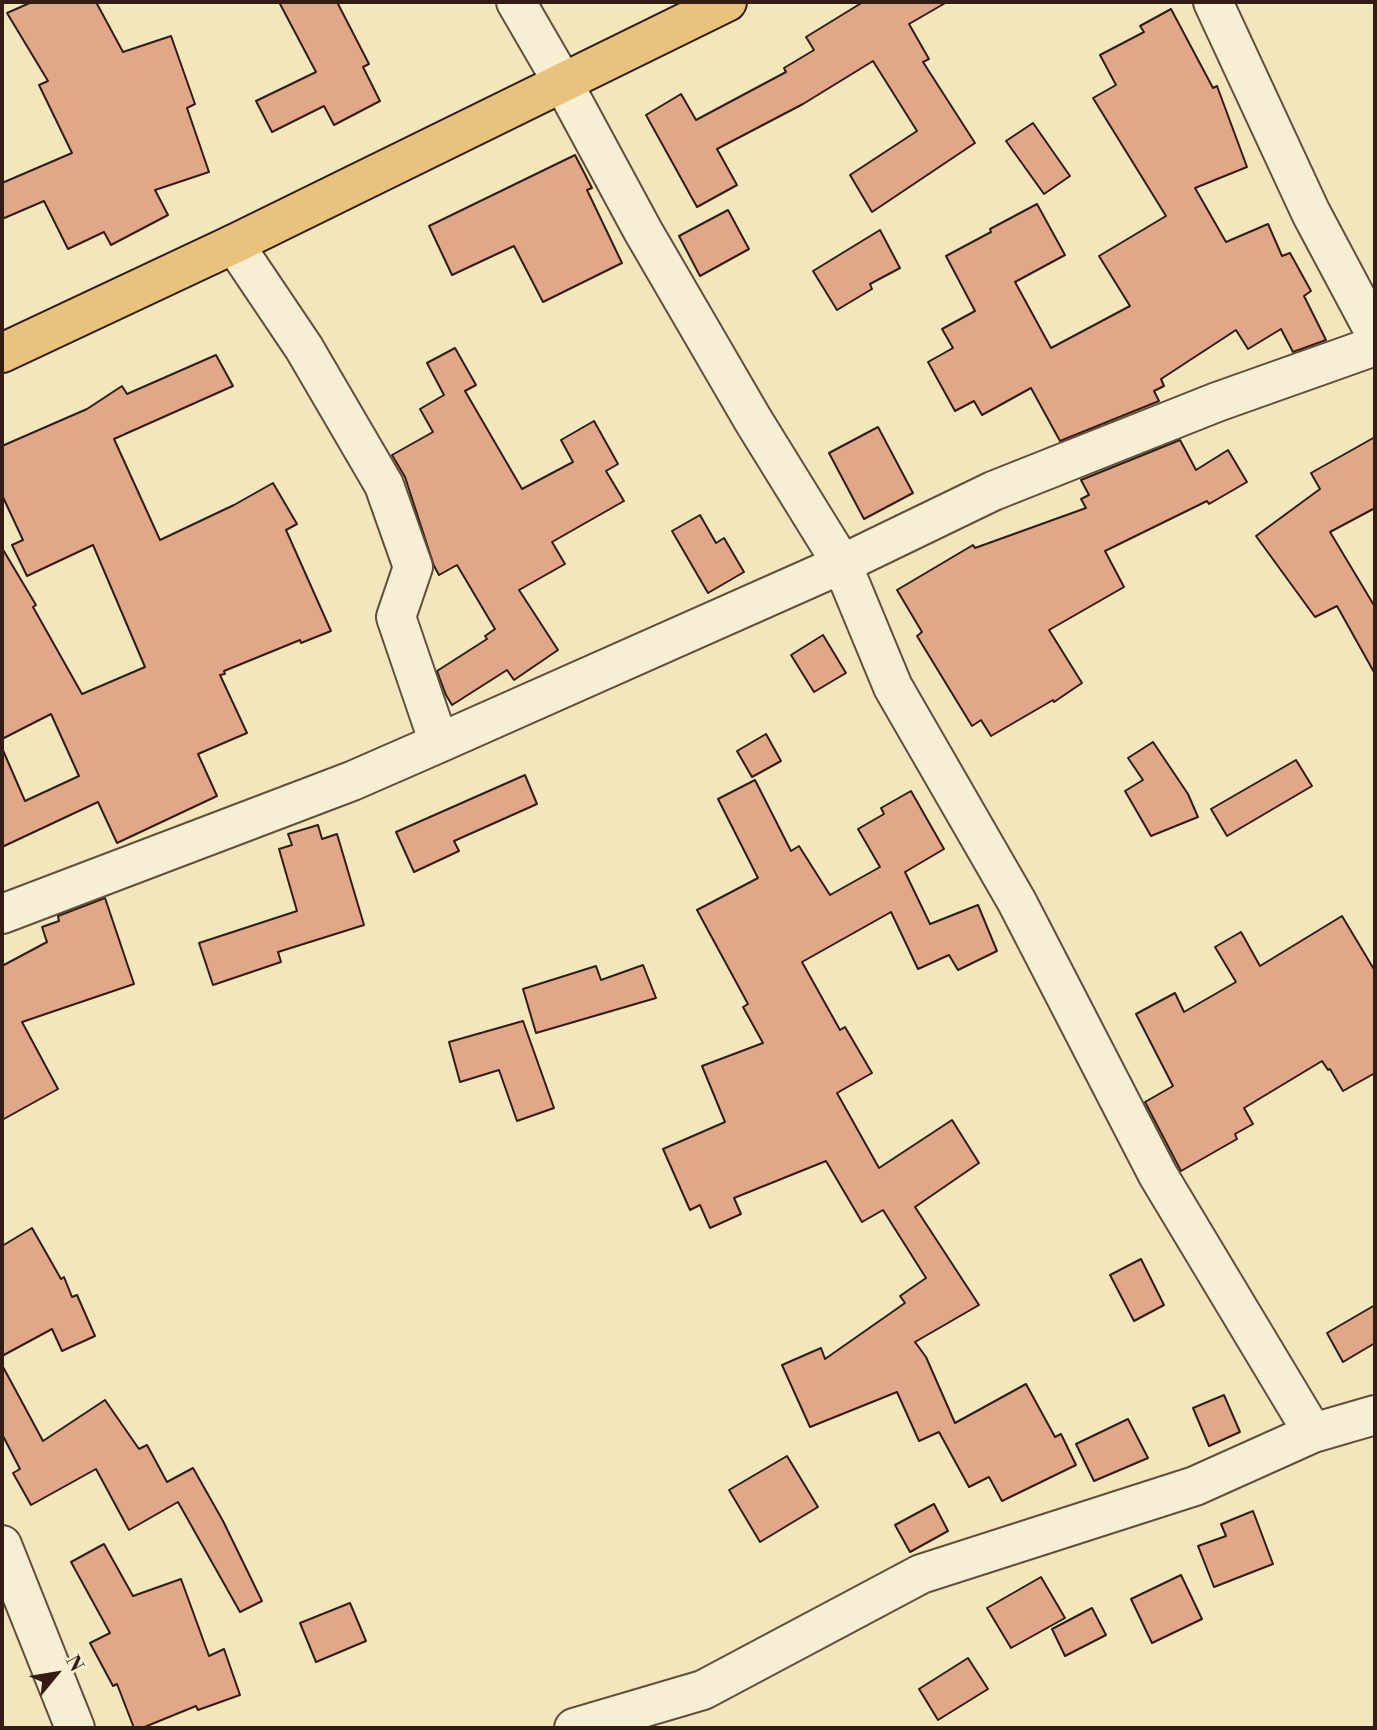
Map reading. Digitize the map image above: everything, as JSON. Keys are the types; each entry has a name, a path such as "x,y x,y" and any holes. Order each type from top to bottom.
{"main road":[{"path":"2,353 234,244 727,2"}],"street":[{"path":"516,2 643,231 753,420 842,564 893,687 1017,902 1158,1175 1313,1433"},
{"path":"1213,2 1311,214 1375,333"},
{"path":"234,244 304,348 384,485 413,566 396,618 439,743"},
{"path":"2,914 352,781 842,564 993,491 1217,402 1375,346"},
{"path":"574,1728 703,1690 921,1574 1195,1486 1313,1433 1375,1415"},
{"path":"2,1545 75,1728"}],"building":[{"path":"32,2 96,2 123,52 171,36 195,104 187,108 209,172 155,190 168,215 111,245 104,232 68,249 44,201 2,219 2,183 72,153 39,85 48,81 7,13"},
{"path":"279,2 337,2 369,64 363,67 380,101 334,125 324,106 272,132 256,101 316,72"},
{"path":"863,2 947,2 909,24 929,59 923,62 975,143 872,212 850,175 917,131 873,61 803,104 717,149 737,185 697,207 646,115 681,94 696,120 786,72 784,68 814,50 806,37"},
{"path":"1171,9 1213,88 1217,86 1247,167 1195,188 1226,242 1268,224 1282,256 1290,253 1311,291 1304,296 1326,340 1293,352 1281,329 1248,349 1236,330 1161,379 1164,386 1154,391 1159,401 1060,441 1031,388 982,415 974,401 955,411 928,362 953,348 942,329 975,311 946,256 991,232 990,229 1037,204 1065,255 1015,282 1051,348 1130,306 1099,256 1166,216 1093,98 1116,85 1100,55 1144,32 1140,26"},
{"path":"1033,123 1070,176 1044,194 1006,141"},
{"path":"575,155 592,188 587,190 622,263 543,302 514,246 452,275 429,226"},
{"path":"728,210 749,249 700,276 679,236"},
{"path":"880,230 900,268 870,284 872,289 837,310 813,271"},
{"path":"455,348 476,385 465,391 522,489 573,462 561,440 594,421 618,464 606,471 624,501 552,542 565,564 519,590 558,650 514,680 507,670 452,705 437,671 487,639 485,636 495,629 457,565 439,575 405,477 392,455 433,432 420,409 444,395 427,363"},
{"path":"216,355 233,386 114,439 160,540 273,483 297,524 286,530 331,631 301,643 300,640 220,675 247,733 198,754 217,796 117,843 98,802 2,847 2,748 25,801 79,776 51,714 2,739 2,548 36,605 33,607 82,694 145,667 93,545 27,576 12,545 23,540 2,495 2,446 87,409 122,386 127,394"},
{"path":"878,427 913,493 864,519 829,453"},
{"path":"1375,437 1375,508 1330,532 1375,607 1375,674 1337,606 1315,617 1256,536 1320,489 1311,473"},
{"path":"1180,440 1196,470 1228,450 1247,482 1209,504 1207,501 1105,551 1124,587 1049,630 1082,683 1054,702 1053,700 991,736 981,720 972,726 917,636 922,632 897,590 973,545 975,548 1086,508 1081,499 1089,495 1081,480"},
{"path":"700,515 716,543 724,538 744,572 708,593 672,531"},
{"path":"823,635 846,673 814,692 791,655"},
{"path":"766,734 781,761 752,777 737,751"},
{"path":"1153,742 1188,794 1198,817 1151,836 1125,791 1143,780 1128,758"},
{"path":"1296,760 1312,786 1227,836 1211,809"},
{"path":"525,775 537,804 454,841 459,851 414,872 396,832"},
{"path":"755,780 791,851 799,846 830,895 880,867 858,829 884,814 881,808 911,791 944,849 905,872 930,924 978,905 997,951 958,970 949,955 918,969 891,912 802,962 840,1030 845,1027 872,1073 837,1093 879,1168 952,1120 979,1163 915,1207 979,1305 915,1342 926,1357 955,1423 1026,1384 1055,1437 1061,1434 1076,1465 1002,1501 989,1477 969,1487 939,1432 919,1441 897,1392 810,1427 782,1365 821,1348 825,1359 905,1303 900,1296 926,1278 883,1210 862,1222 826,1161 734,1198 741,1214 710,1228 700,1205 690,1210 663,1149 725,1122 702,1066 763,1043 743,1007 748,1004 697,910 758,878 718,799"},
{"path":"318,825 322,839 337,834 364,925 278,952 281,962 213,985 199,943 297,911 279,849 292,845 288,834"},
{"path":"105,898 134,984 22,1022 58,1089 2,1120 2,966 47,942 42,927 59,921 58,916"},
{"path":"1342,916 1375,971 1375,1073 1343,1091 1322,1061 1244,1108 1253,1124 1235,1134 1237,1139 1181,1171 1145,1102 1173,1086 1136,1014 1175,993 1184,1012 1236,982 1215,947 1241,932 1260,966"},
{"path":"643,965 656,998 536,1033 523,989 596,966 601,980"},
{"path":"523,1021 554,1108 517,1121 499,1070 460,1082 449,1042"},
{"path":"32,1228 61,1279 64,1277 72,1297 77,1295 95,1336 62,1351 52,1329 2,1356 2,1246"},
{"path":"1141,1259 1164,1305 1134,1321 1110,1275"},
{"path":"1375,1305 1375,1343 1343,1362 1327,1333"},
{"path":"2,1365 43,1441 105,1400 139,1449 147,1445 167,1482 193,1468 223,1521 262,1601 240,1612 178,1502 129,1530 96,1469 31,1505 13,1473 20,1469 2,1434"},
{"path":"1224,1395 1240,1432 1209,1446 1193,1408"},
{"path":"1128,1419 1148,1458 1094,1481 1076,1444"},
{"path":"787,1456 818,1507 760,1542 729,1490"},
{"path":"934,1504 948,1531 910,1552 895,1525"},
{"path":"1253,1511 1273,1564 1214,1587 1198,1546 1226,1536 1221,1524"},
{"path":"104,1544 133,1596 181,1579 209,1656 224,1649 240,1695 198,1710 196,1706 142,1728 134,1728 117,1684 113,1686 90,1643 110,1633 71,1562"},
{"path":"1181,1575 1202,1619 1152,1643 1131,1599"},
{"path":"1041,1577 1065,1618 1011,1648 987,1608"},
{"path":"350,1603 366,1641 316,1662 300,1623"},
{"path":"1092,1608 1106,1635 1065,1656 1052,1629"},
{"path":"968,1658 988,1689 938,1720 919,1689"}]}
